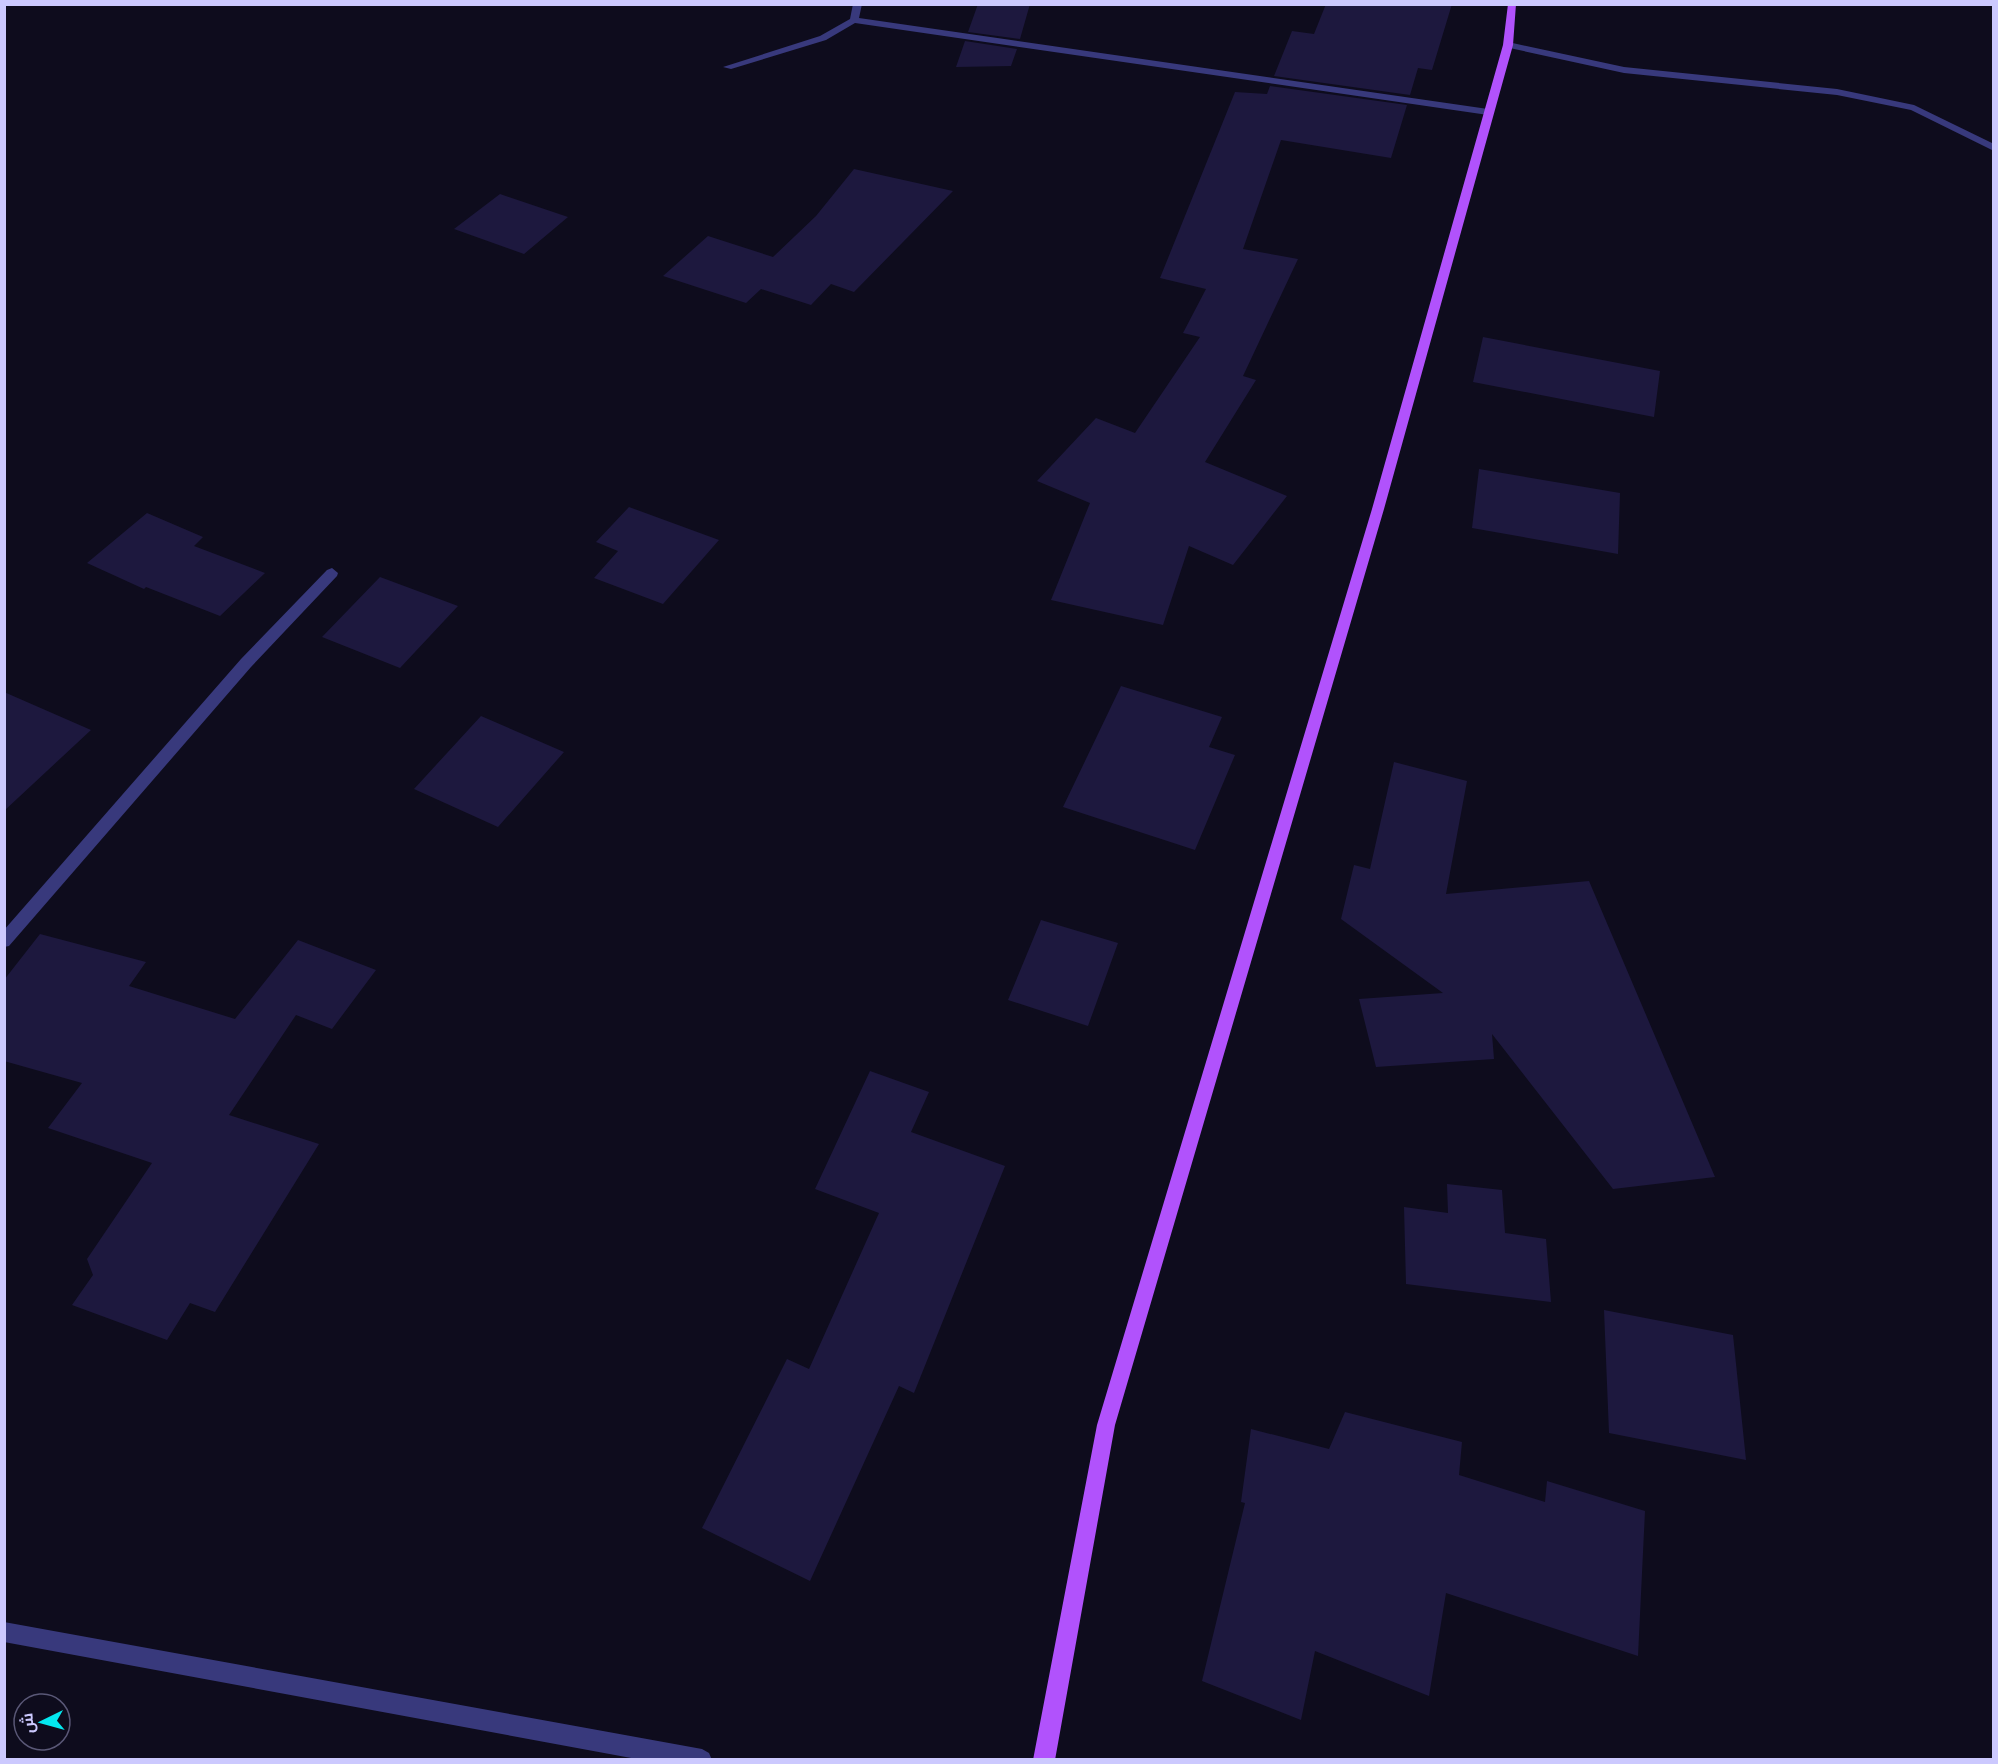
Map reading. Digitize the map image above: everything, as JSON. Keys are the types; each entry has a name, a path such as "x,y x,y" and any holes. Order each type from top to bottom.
{"main road":[{"path":"1044,1760 1106,1425 1378,509 1488,112 1509,45 1512,4"}],"street":[{"path":"854,20 858,4"},
{"path":"728,67 822,38 854,20 1488,112"},
{"path":"1509,45 1624,70 1837,93 1914,108 1994,148"},
{"path":"4,941 246,663 332,573"},
{"path":"4,1632 702,1760"}],"building":[{"path":"978,4 1030,4 1020,39 968,32"},
{"path":"1326,4 1452,4 1432,70 1418,68 1410,95 1274,76 1292,31 1314,34"},
{"path":"965,41 1017,49 1011,66 956,67"},
{"path":"1270,86 1407,105 1391,158 1281,140 1243,249 1298,259 1243,376 1256,380 1205,462 1287,496 1233,565 1189,546 1163,625 1051,600 1090,503 1037,481 1096,418 1135,433 1200,337 1183,333 1206,289 1160,278 1235,92 1267,94"},
{"path":"854,169 953,191 854,292 831,284 811,305 761,289 746,303 663,276 708,236 773,257 816,216"},
{"path":"500,194 568,217 524,254 454,229"},
{"path":"1483,337 1660,371 1654,417 1473,382"},
{"path":"1479,469 1620,493 1618,554 1472,528"},
{"path":"629,507 719,540 663,604 594,578 618,551 596,542"},
{"path":"147,513 203,537 194,546 265,573 220,616 146,587 144,589 87,563"},
{"path":"380,577 458,606 400,668 322,637"},
{"path":"1121,686 1222,717 1209,747 1235,755 1195,850 1063,807"},
{"path":"4,692 91,730 4,811"},
{"path":"481,716 564,752 498,827 414,789"},
{"path":"1394,762 1467,781 1446,894 1589,881 1715,1177 1613,1189 1492,1034 1494,1059 1376,1067 1359,999 1443,993 1341,919 1354,865 1370,869"},
{"path":"1041,920 1118,943 1088,1026 1008,1000"},
{"path":"40,934 146,962 129,986 235,1019 298,940 376,970 332,1029 296,1015 229,1115 319,1144 215,1312 190,1303 167,1340 72,1305 93,1275 87,1259 152,1163 48,1128 82,1083 4,1061 4,980"},
{"path":"870,1071 929,1092 911,1132 1005,1166 914,1393 899,1386 810,1581 702,1528 787,1359 809,1369 879,1213 815,1189"},
{"path":"1447,1184 1502,1190 1505,1233 1546,1239 1551,1302 1406,1284 1404,1207 1448,1213"},
{"path":"1604,1310 1733,1335 1746,1460 1609,1433"},
{"path":"1345,1412 1462,1442 1459,1475 1545,1502 1547,1481 1645,1511 1638,1656 1446,1593 1429,1696 1315,1651 1301,1720 1202,1681 1245,1503 1241,1502 1251,1429 1329,1449"}]}
